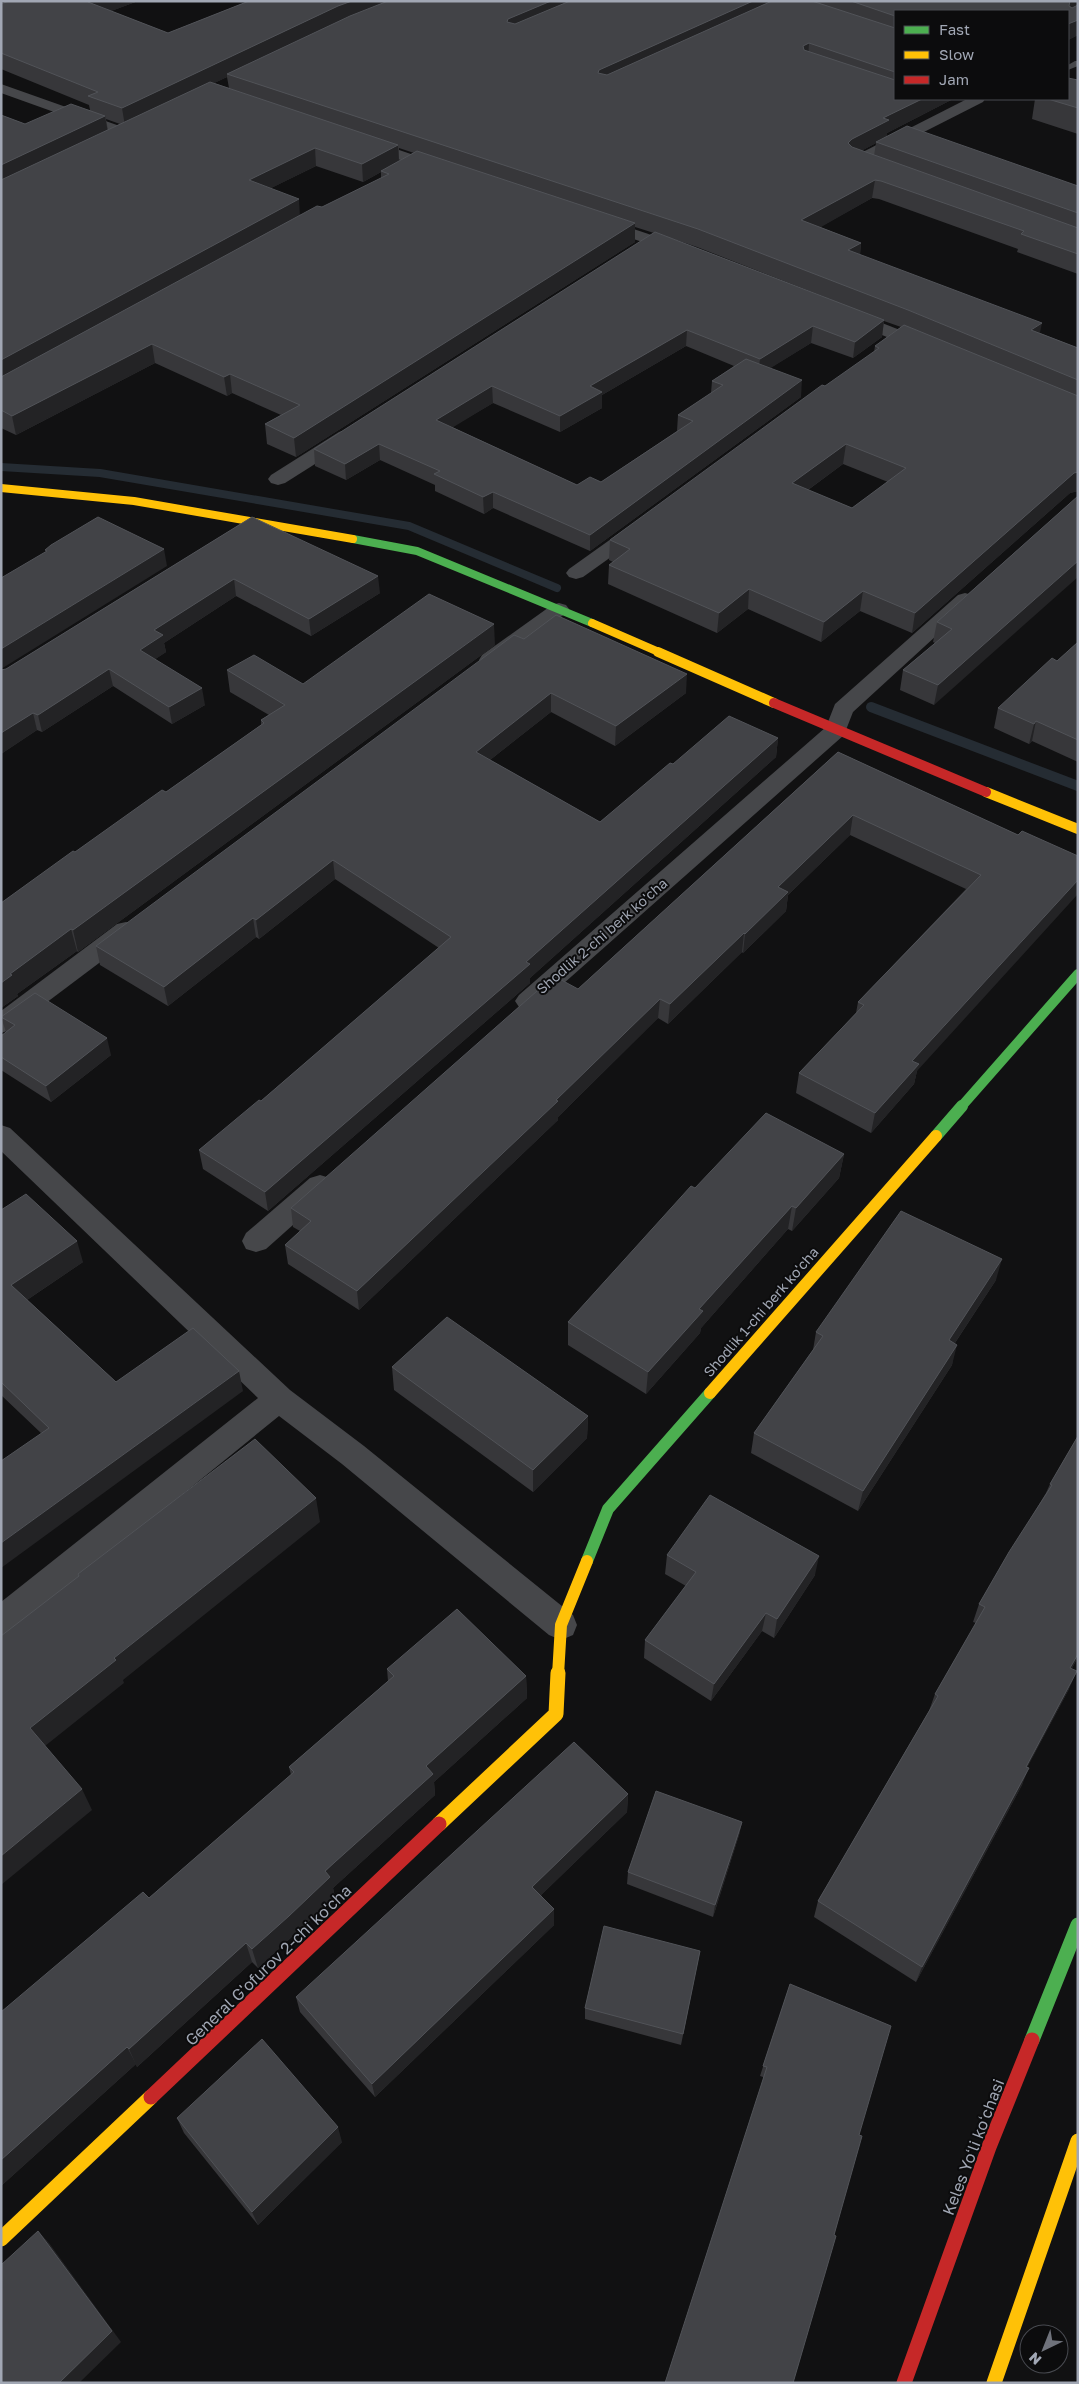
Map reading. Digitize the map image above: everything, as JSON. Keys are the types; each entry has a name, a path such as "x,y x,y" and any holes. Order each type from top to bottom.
{"street":[{"path":"1,88 126,133"},
{"path":"875,167 856,161 976,100"},
{"path":"108,142 143,125"},
{"path":"352,139 456,174"},
{"path":"401,171 418,161"},
{"path":"587,218 699,256"},
{"path":"636,251 653,240"},
{"path":"836,310 944,354"},
{"path":"884,347 900,335"},
{"path":"278,479 361,426"},
{"path":"1,488 59,491 256,521 417,551 559,609 836,730 1078,829"},
{"path":"576,573 655,515"},
{"path":"230,537 256,521"},
{"path":"836,730 843,709 982,584"},
{"path":"471,674 559,609"},
{"name":"Shodlik 2-chi berk ko'cha","path":"509,1018 836,730"},
{"path":"1,1024 145,917"},
{"name":"Shodlik 1-chi berk ko'cha","path":"556,1714 561,1625 608,1509 1078,974"},
{"path":"1,1135 279,1399 353,1455 561,1625"},
{"path":"256,1241 338,1169"},
{"path":"1,1622 279,1399"},
{"name":"General G'ofurov 2-chi ko'cha","path":"1,2239 556,1714"},
{"name":"Keles Yoʻli koʻchasi","path":"904,2383 989,2147 1078,1925"},
{"path":"994,2383 1078,2141"}],"building":[{"path":"9,1 91,1 88,2 168,33 249,1 352,1 122,108 88,96 98,92 1,53 1,4"},
{"path":"388,1 551,1 508,19 507,22 515,24 570,1 753,1 599,70 598,73 607,75 772,1 812,1 894,28 894,72 809,43 803,46 804,50 894,80 894,100 920,100 883,118 889,120 852,139 848,143 852,147 1078,228 1078,254 1021,234 1024,231 875,180 801,220 861,243 848,250 1042,323 1031,330 1078,348 1078,380 908,310 698,229 227,74 350,16"},
{"path":"851,1 1070,1 1069,6 1072,8 1078,5 1078,20 1069,24 1069,10 894,10 894,16"},
{"path":"1069,78 1078,80 1078,108 1051,100 1069,100"},
{"path":"210,82 398,145 362,164 315,148 249,180 299,199 1,360 1,180"},
{"path":"71,104 105,116 1,165 1,115 25,124"},
{"path":"907,126 1078,186 1078,213 876,142"},
{"path":"417,151 635,223 294,438 265,424 300,405 230,374 224,377 152,344 12,416 1,410 1,377 317,206 322,207 389,174 381,171"},
{"path":"655,232 884,320 855,342 813,326 760,359 687,330 590,386 602,392 560,416 492,386 436,420 577,485 590,477 601,482 693,421 678,415 723,385 712,381 746,359 802,380 590,535 493,492 483,497 434,474 440,471 379,444 345,464 314,449"},
{"path":"904,325 1078,396 1078,472 1074,473 915,613 863,591 824,622 749,589 719,613 609,565 630,549 610,540 822,385 825,386 879,348 875,346","holes":["846,444 906,468 852,508 792,483"]},
{"path":"1078,496 1078,561 938,685 903,670 952,629 937,622"},
{"path":"98,517 164,549 1,649 1,578 47,551 45,550 51,545"},
{"path":"252,517 378,576 309,619 234,579 154,630 163,635 140,650 202,688 169,707 109,669 38,715 33,713 1,733 1,670 6,669"},
{"path":"429,594 494,624 73,930 71,929 10,974 12,975 1,983 1,903 162,790 166,792 264,723 261,720 285,705 227,670 254,655 303,684"},
{"path":"556,615 687,674 616,726 551,693 476,752 600,822 670,763 673,764 729,716 778,738 526,962 530,964 265,1192 199,1150 259,1100 261,1101 451,937 333,860 256,920 253,918 164,987 96,946 514,635 524,639"},
{"path":"1078,642 1078,740 1036,721 1034,724 998,708 1052,658 1057,661"},
{"path":"838,752 1018,835 1022,831 1078,856 1078,880 912,1061 919,1064 875,1113 799,1073 864,1005 858,1002 981,875 853,815 778,887 788,892 745,934 670,1004 660,999 556,1100 558,1101 357,1291 285,1245 311,1221 291,1208 554,976 578,989"},
{"path":"35,993 107,1038 46,1086 1,1057 1,1036 15,1025 1,1017"},
{"path":"766,1113 844,1154 796,1208 792,1206 699,1309 703,1311 648,1372 568,1322 691,1186 695,1188"},
{"path":"26,1194 77,1241 11,1285 116,1382 193,1328 239,1371 1,1543 1,1461 49,1428 1,1382 1,1210"},
{"path":"901,1211 1002,1259 949,1340 957,1345 863,1491 754,1433 823,1336 816,1332"},
{"path":"447,1317 588,1416 533,1470 392,1367"},
{"path":"1078,1436 1078,1654 1070,1668 1077,1671 1026,1767 1029,1768 922,1967 818,1901 938,1696 935,1694 985,1607 979,1604 1009,1552 1052,1485 1050,1484"},
{"path":"255,1439 316,1498 114,1658 116,1660 30,1728 82,1789 1,1856 1,1636 79,1576 78,1574"},
{"path":"710,1495 819,1556 777,1619 766,1613 714,1684 645,1640 696,1572 667,1555"},
{"path":"457,1609 526,1676 426,1766 433,1774 325,1871 330,1877 289,1916 252,1949 246,1943 129,2049 127,2047 1,2160 1,2012 143,1892 149,1898 294,1772 289,1767 394,1676 387,1669"},
{"path":"574,1742 628,1794 532,1887 554,1909 372,2084 296,1997"},
{"path":"656,1791 742,1822 715,1905 628,1872"},
{"path":"604,1926 700,1951 683,2034 585,2008"},
{"path":"790,1984 891,2026 859,2135 862,2136 834,2235 836,2236 793,2383 665,2383 767,2067 763,2066"},
{"path":"262,2039 338,2127 252,2212 177,2118"},
{"path":"38,2231 112,2331 59,2383 1,2383 1,2265"}],"waterway":[{"path":"1,467 100,473 409,526 557,588"},
{"path":"871,707 1078,786"}],"traffic: fast":[{"path":"353,539 417,551 592,623"},
{"path":"936,1136 1078,974"},
{"path":"587,1561 608,1509 710,1393"},
{"path":"1032,2040 1078,1925"}],"traffic: slow":[{"path":"1,488 89,495 134,501 353,539"},
{"path":"592,623 774,703"},
{"path":"986,792 1078,829"},
{"path":"710,1393 936,1136"},
{"path":"439,1824 556,1714 561,1625 587,1561"},
{"path":"1,2239 151,2097"},
{"path":"994,2383 1078,2141"}],"traffic: jam":[{"path":"774,703 986,792"},
{"path":"151,2097 439,1824"},
{"path":"904,2383 989,2147 1032,2040"}]}
